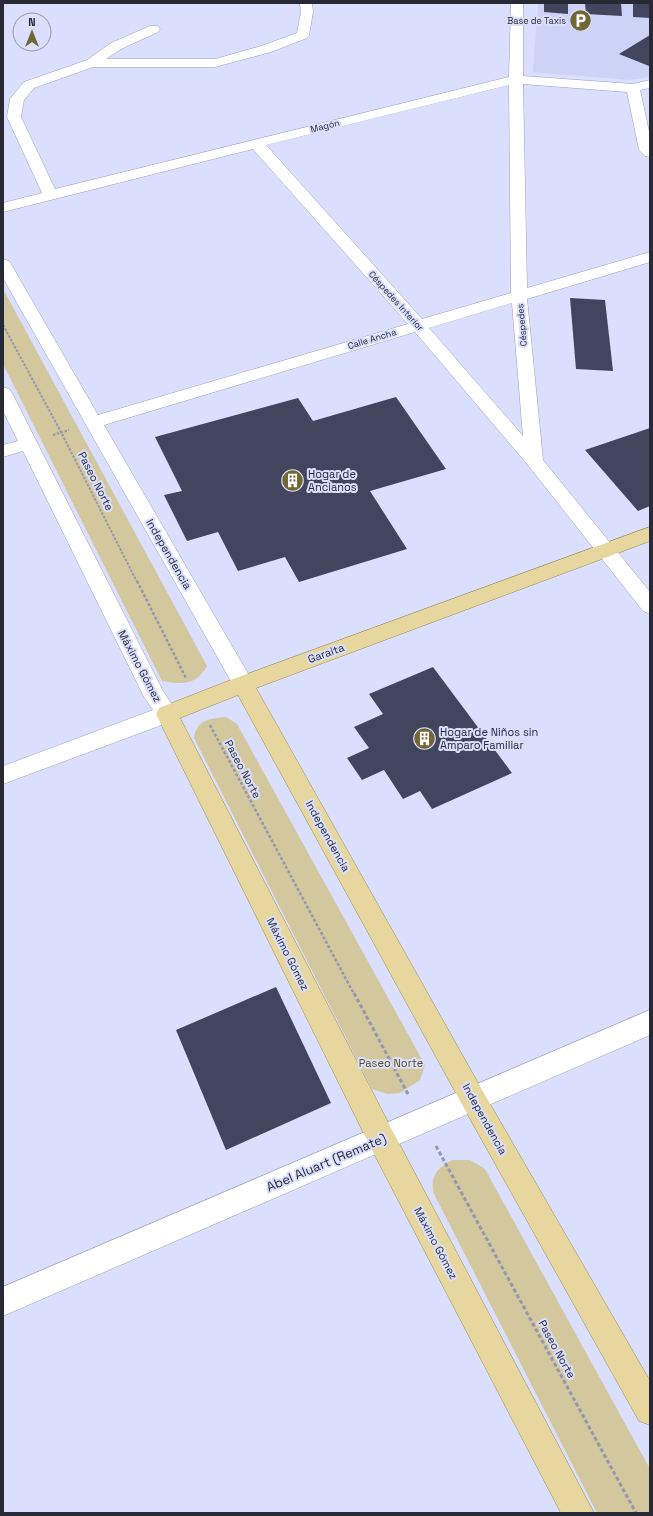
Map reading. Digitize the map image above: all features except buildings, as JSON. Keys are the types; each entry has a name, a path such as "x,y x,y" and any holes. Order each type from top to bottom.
{"main road":[{"name":"Garaita","path":"167,714 243,684 650,534"},
{"name":"Independencia","path":"243,684 473,1099 650,1410"},
{"name":"Máximo Gómez","path":"167,714 381,1138 578,1513"}],"street":[{"path":"92,63 214,63 266,49 303,35 307,12 306,3"},
{"name":"Céspedes","path":"517,3 516,80 519,296 534,460"},
{"path":"50,195 14,117 17,99 30,85 92,63 116,46 154,29"},
{"name":"Magón","path":"3,208 256,143 516,80 633,88 650,84"},
{"path":"633,88 646,150 650,154"},
{"name":"Céspedes Interior","path":"256,143 418,325 534,460"},
{"name":"Calle Ancha","path":"94,422 650,257"},
{"name":"Independencia","path":"3,264 243,684"},
{"name":"Máximo Gómez","path":"3,393 155,696 167,714"},
{"path":"3,452 28,444"},
{"path":"534,460 650,606"},
{"name":"Garaita","path":"3,774 167,714"},
{"name":"Abel Aluart (Remate)","path":"3,1302 650,1022"}],"path":[{"name":"Paseo Norte","path":"3,324 61,432 197,702 636,1513"},
{"path":"28,444 94,422"}],"shaded area":[{"path":"538,3 650,3 650,77 629,80 533,72"}],"green space":[{"path":"3,289 207,666 198,677 193,680 182,683 162,681 3,364"},
{"name":"Paseo Norte","path":"226,717 237,724 425,1065 420,1080 400,1093 387,1094 372,1089 194,738 198,727 205,721"},
{"path":"452,1160 470,1160 485,1169 650,1469 650,1513 597,1513 433,1192 434,1176 442,1166"}],"place":[{"name":"Base de Taxis","path":"581,21"},
{"name":"Hogar de Ancianos","path":"293,480"},
{"name":"Hogar de Niños sin Amparo Familiar","path":"424,738"}]}
